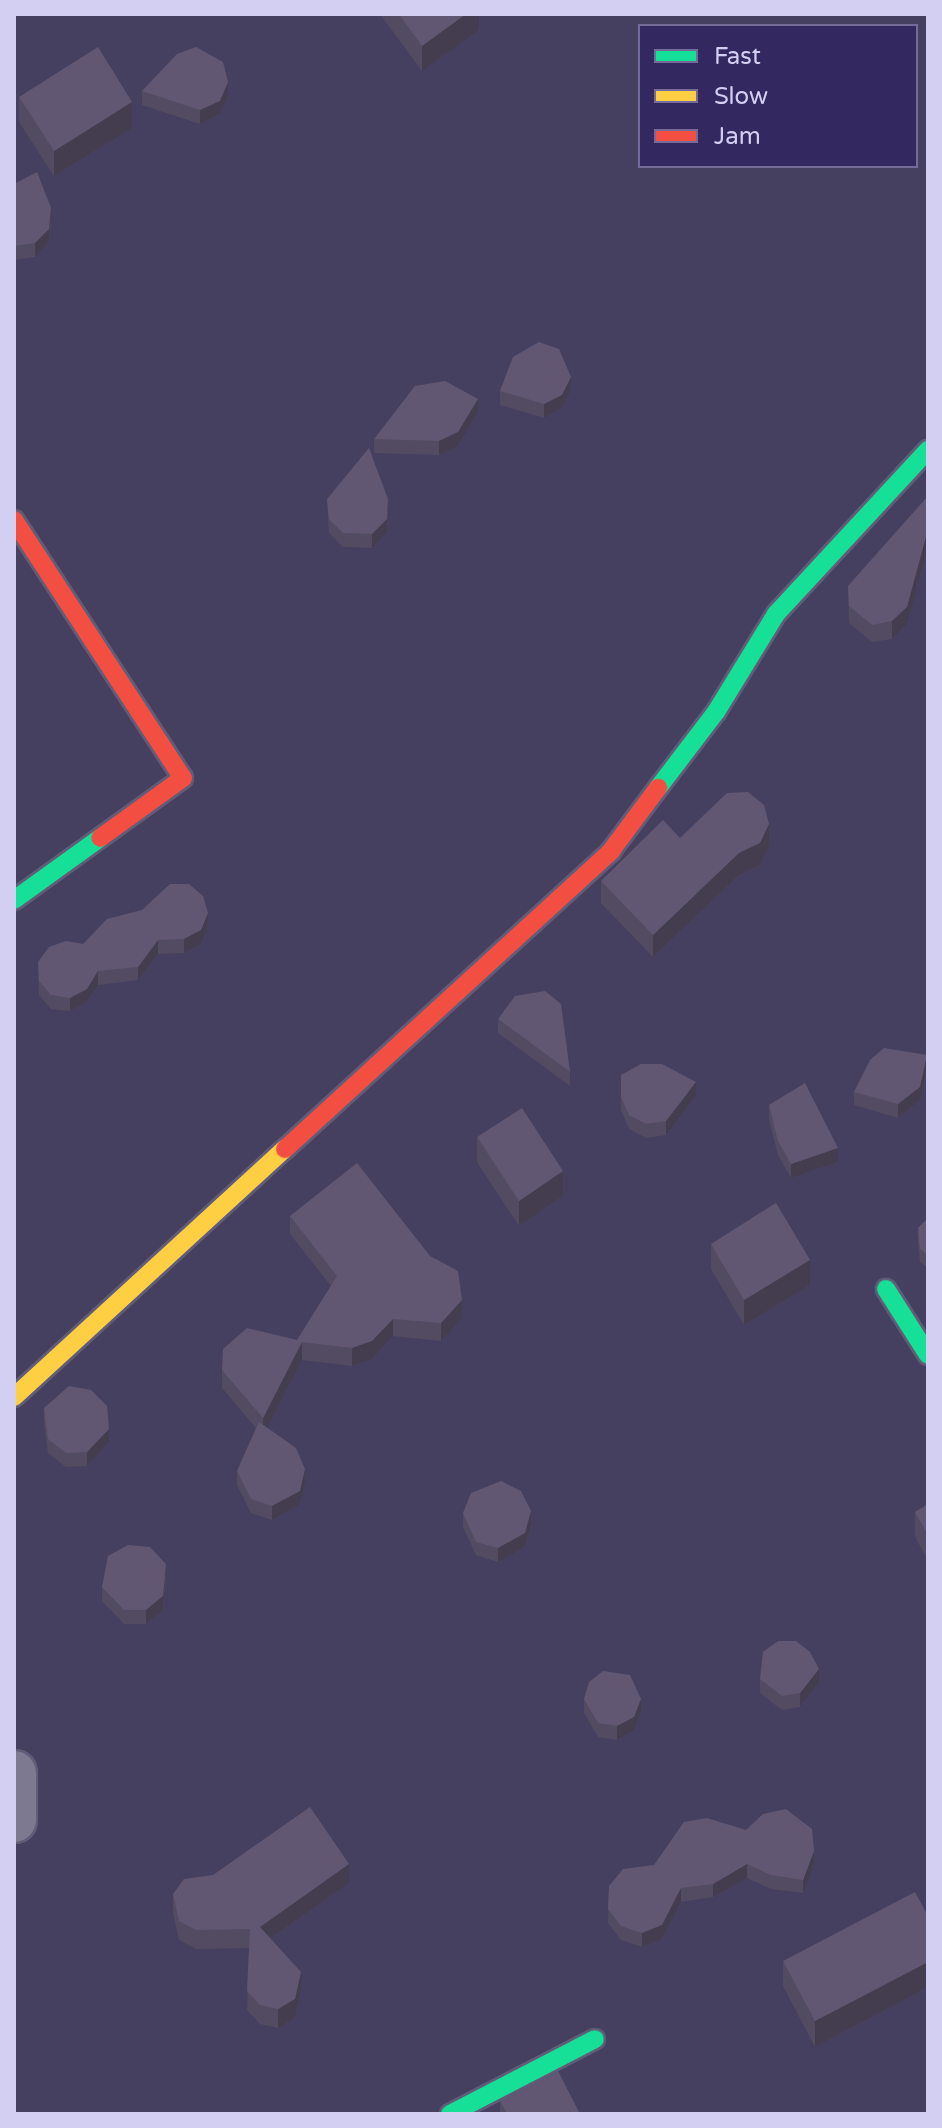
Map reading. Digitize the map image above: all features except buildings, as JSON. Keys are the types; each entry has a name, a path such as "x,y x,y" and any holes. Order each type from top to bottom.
{"street":[{"path":"14,1397 611,851 716,712 776,614 928,450"},
{"path":"14,520 183,778 14,900"},
{"path":"886,1289 928,1355"},
{"path":"14,1773 14,1820"},
{"path":"450,2114 595,2039"}],"traffic: fast":[{"path":"658,788 716,712 776,614 928,450"},
{"path":"14,900 100,838"},
{"path":"886,1289 928,1355"},
{"path":"450,2114 595,2039"}],"traffic: slow":[{"path":"14,1397 285,1149"}],"traffic: jam":[{"path":"14,520 183,778 100,838"},
{"path":"285,1149 611,851 658,788"}]}
